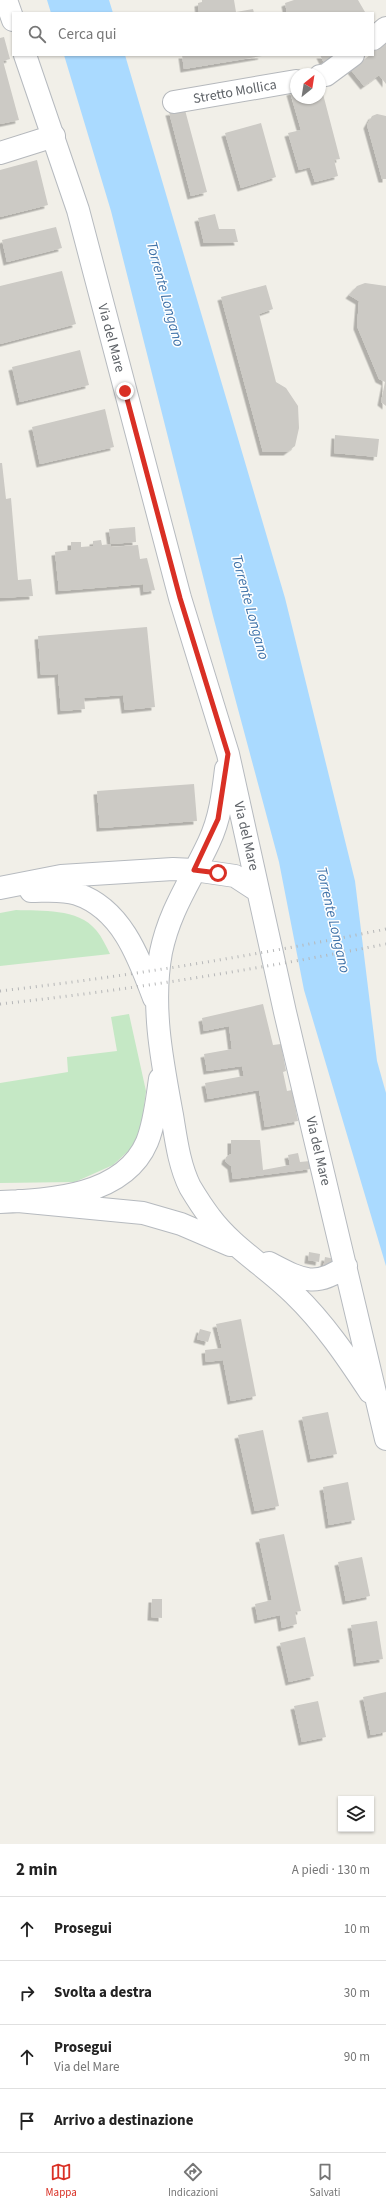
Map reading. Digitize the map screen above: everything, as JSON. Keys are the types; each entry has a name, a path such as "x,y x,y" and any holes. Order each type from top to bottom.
{"street":[{"path":"6,0 12,17"},
{"path":"374,38 386,28"},
{"name":"Via del Mare","path":"25,56 54,136 78,210 180,598 228,754 258,890 386,1439"},
{"path":"326,75 352,56"},
{"name":"Stretto Mollica","path":"174,102 290,82"},
{"path":"0,153 54,136"},
{"path":"228,754 218,819 173,911 166,930 161,954 156,1005 163,1065 179,1155 190,1186 210,1218 238,1248 292,1292 319,1320 344,1351 379,1406"},
{"path":"0,889 61,876 140,870 194,870 235,876 258,890"},
{"path":"0,889 67,892 77,894 99,906 115,920 140,960 156,1005"},
{"path":"9,1202 82,1193 107,1184 124,1173 136,1160 147,1142 163,1065"},
{"path":"9,1202 143,1213 181,1224 238,1248 306,1280 321,1280 332,1277 346,1266"}],"green space":[{"path":"16,910 59,912 79,918 96,930 110,954 0,966 0,913"},
{"path":"129,1014 146,1091 138,1142 113,1165 75,1182 0,1183 0,1083 68,1072 67,1057 117,1051 111,1017"}],"water":[{"path":"47,0 109,0 113,12 51,12"},
{"name":"Torrente Longano","path":"64,56 125,56 285,598 355,881 377,1061 386,1093 386,1266 304,990 279,862 213,616 111,211"}],"building":[{"path":"202,0 234,0 236,12 199,12 198,3 202,2"},
{"path":"294,0 358,0 365,12 287,12 285,3"},
{"path":"253,9 254,12 236,12"},
{"path":"4,37 10,59 3,61 19,120 0,124 0,38"},
{"path":"386,42 386,84 379,75 364,86 351,70 369,56 374,56 374,51"},
{"path":"182,56 262,56 184,69"},
{"path":"320,56 339,56 325,65"},
{"path":"293,104 326,104 340,159 334,160 338,176 315,182 310,167 299,170 288,133 301,130"},
{"path":"185,110 207,192 191,196 169,112"},
{"path":"377,114 386,116 386,179 382,179 367,125 372,116"},
{"path":"261,123 276,177 241,188 225,133"},
{"path":"37,160 48,205 0,217 0,170"},
{"path":"215,214 219,229 235,229 238,242 204,243 198,218"},
{"path":"56,227 62,248 7,262 2,240"},
{"path":"62,271 76,324 0,344 0,286"},
{"path":"365,283 386,286 386,406 381,402 385,382 379,379 357,326 359,301 349,295 357,286"},
{"path":"266,285 273,309 259,314 276,382 286,388 298,406 299,428 295,446 287,452 263,452 221,297"},
{"path":"80,350 89,385 20,402 12,367"},
{"path":"105,409 114,447 40,464 32,427"},
{"path":"335,435 379,439 377,457 334,453"},
{"path":"0,463 2,463 6,499 11,498 18,580 31,579 33,596 0,598"},
{"path":"135,527 136,542 111,544 109,529"},
{"path":"101,540 102,545 111,544 111,547 138,545 140,559 147,558 155,590 144,592 143,584 59,591 55,552 71,550 71,542 81,542 81,547 93,546 93,541"},
{"path":"147,627 155,707 125,710 123,695 84,698 85,709 61,711 58,674 41,675 38,636"},
{"path":"194,784 197,821 100,828 97,791"},
{"path":"263,1004 273,1045 281,1044 286,1071 283,1072 287,1091 292,1090 298,1121 265,1127 259,1090 208,1099 205,1083 244,1076 242,1066 207,1071 204,1054 232,1049 229,1026 204,1031 202,1018"},
{"path":"231,1140 260,1140 263,1170 290,1165 288,1155 298,1153 300,1162 310,1161 311,1169 233,1179 231,1166 225,1161 226,1157 231,1154"},
{"path":"309,1252 320,1254 319,1262 308,1260"},
{"path":"325,1257 335,1259 334,1270 323,1269"},
{"path":"241,1319 256,1396 231,1401 223,1360 206,1362 205,1350 222,1348 216,1324"},
{"path":"200,1329 211,1332 208,1342 197,1339"},
{"path":"328,1412 337,1454 311,1459 302,1417"},
{"path":"263,1430 279,1506 255,1511 238,1435"},
{"path":"348,1482 355,1520 329,1525 323,1487"},
{"path":"284,1534 301,1611 295,1612 297,1624 282,1628 280,1615 258,1620 255,1604 272,1600 259,1539"},
{"path":"362,1557 370,1596 346,1601 338,1562"},
{"path":"152,1599 162,1599 162,1618 151,1617"},
{"path":"377,1621 383,1659 357,1663 351,1625"},
{"path":"305,1637 314,1676 289,1682 280,1643"},
{"path":"386,1692 386,1732 371,1735 363,1697"},
{"path":"318,1701 326,1737 302,1742 294,1706"}],"railway":[{"path":"0,991 97,979 194,964 290,948 386,929"},
{"path":"0,1004 194,978 386,944"}],"route":[{"path":"125,391 180,598 228,754 223,796 218,819 209,842 194,870 218,873"}]}
